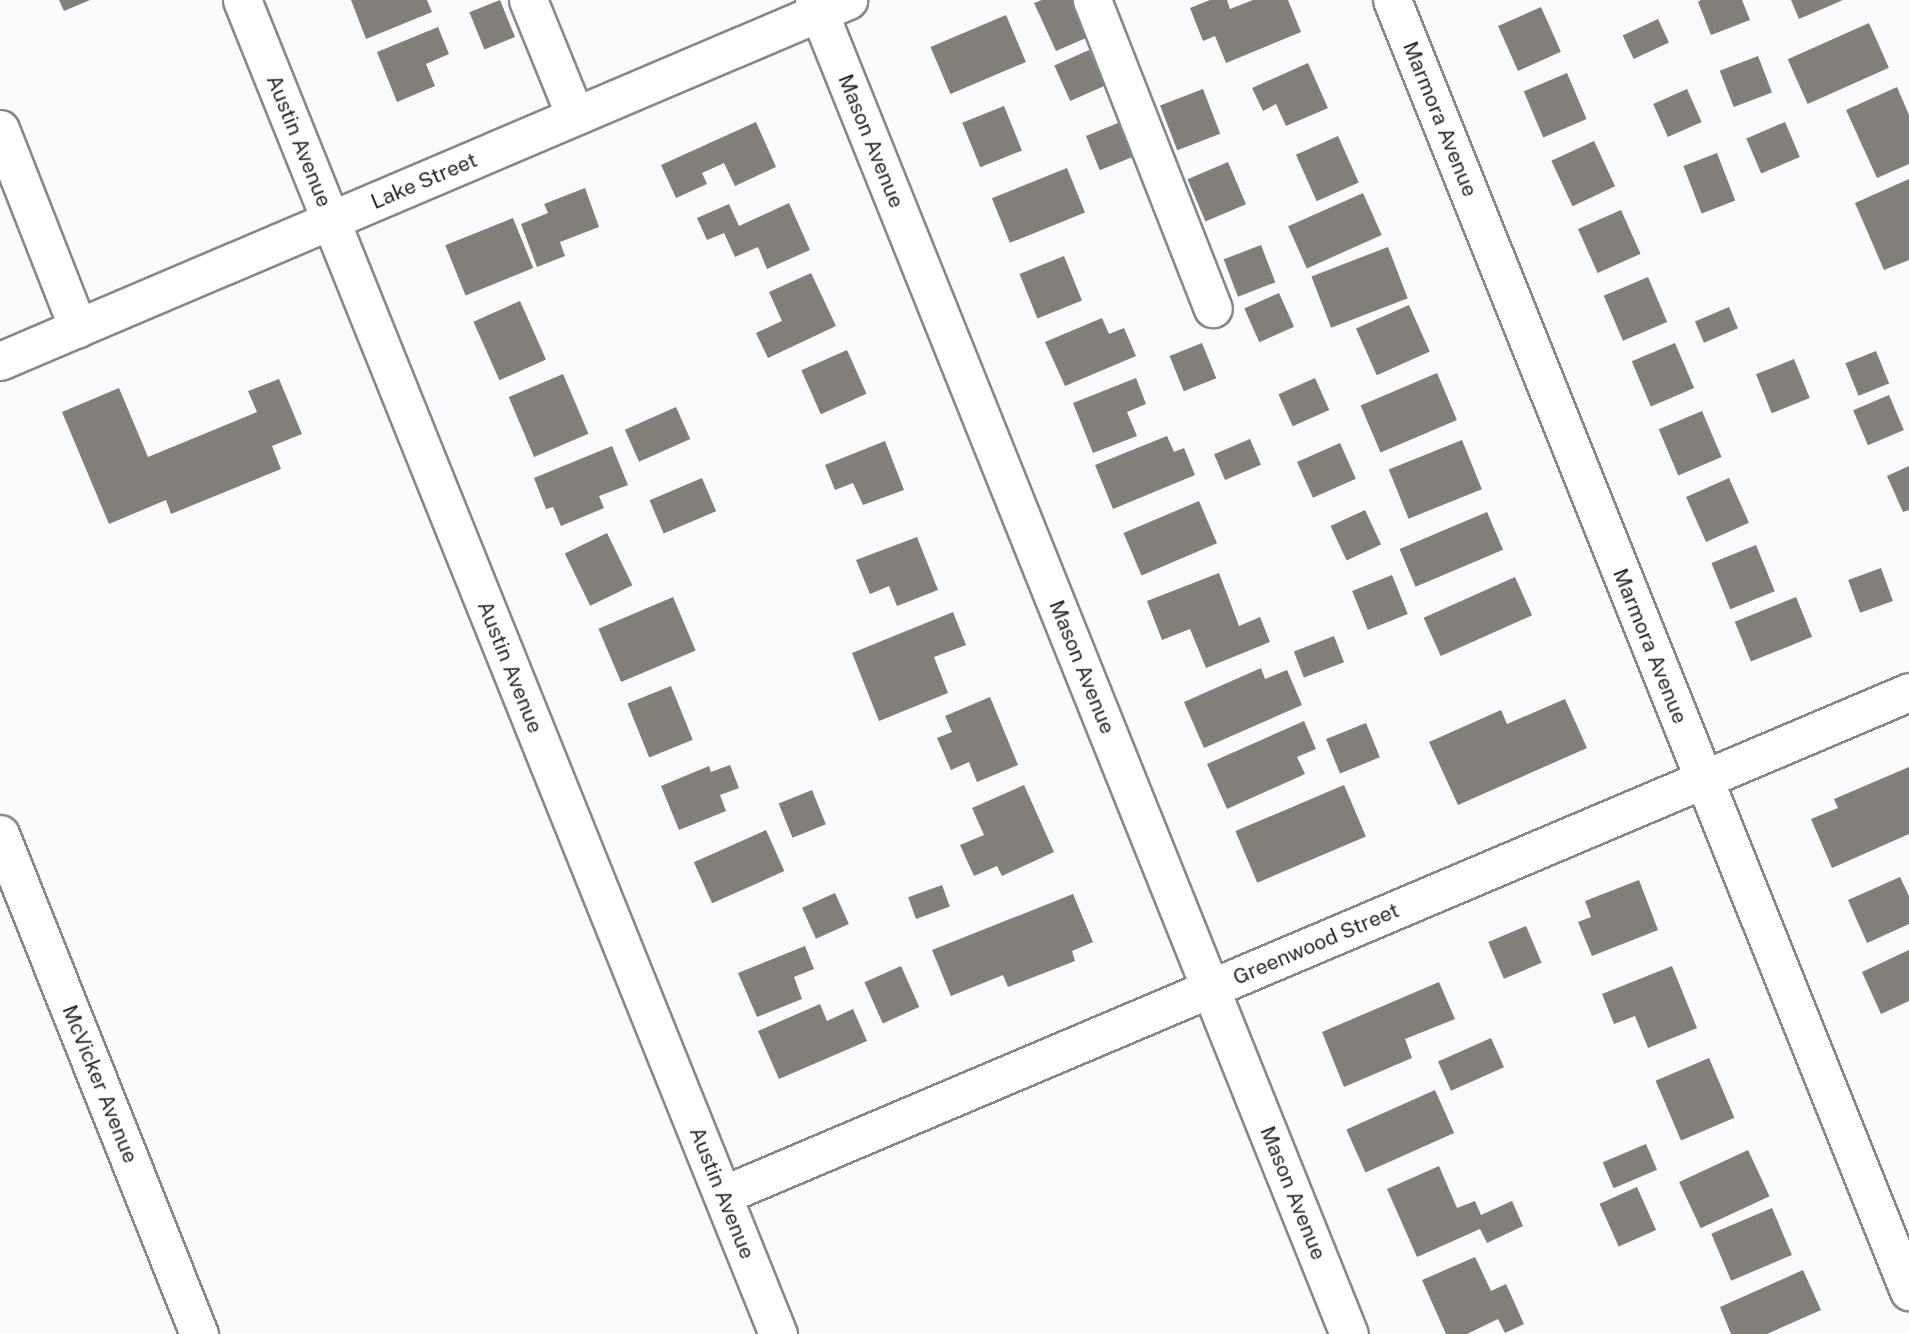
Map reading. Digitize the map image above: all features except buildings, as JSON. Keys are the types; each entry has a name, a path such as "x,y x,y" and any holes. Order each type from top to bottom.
{"street":[{"name":"Austin Avenue","path":"242,0 778,1334"},
{"path":"528,0 575,116"},
{"path":"1092,0 1213,308"},
{"name":"Marmora Avenue","path":"1392,0 1909,1291"},
{"name":"Lake Street","path":"0,361 575,116 827,4"},
{"name":"Mason Avenue","path":"827,4 1211,989 1349,1334"},
{"path":"0,129 78,328"},
{"name":"Greenwood Street","path":"723,1195 1909,692"},
{"name":"McVicker Avenue","path":"0,834 199,1334"}]}
